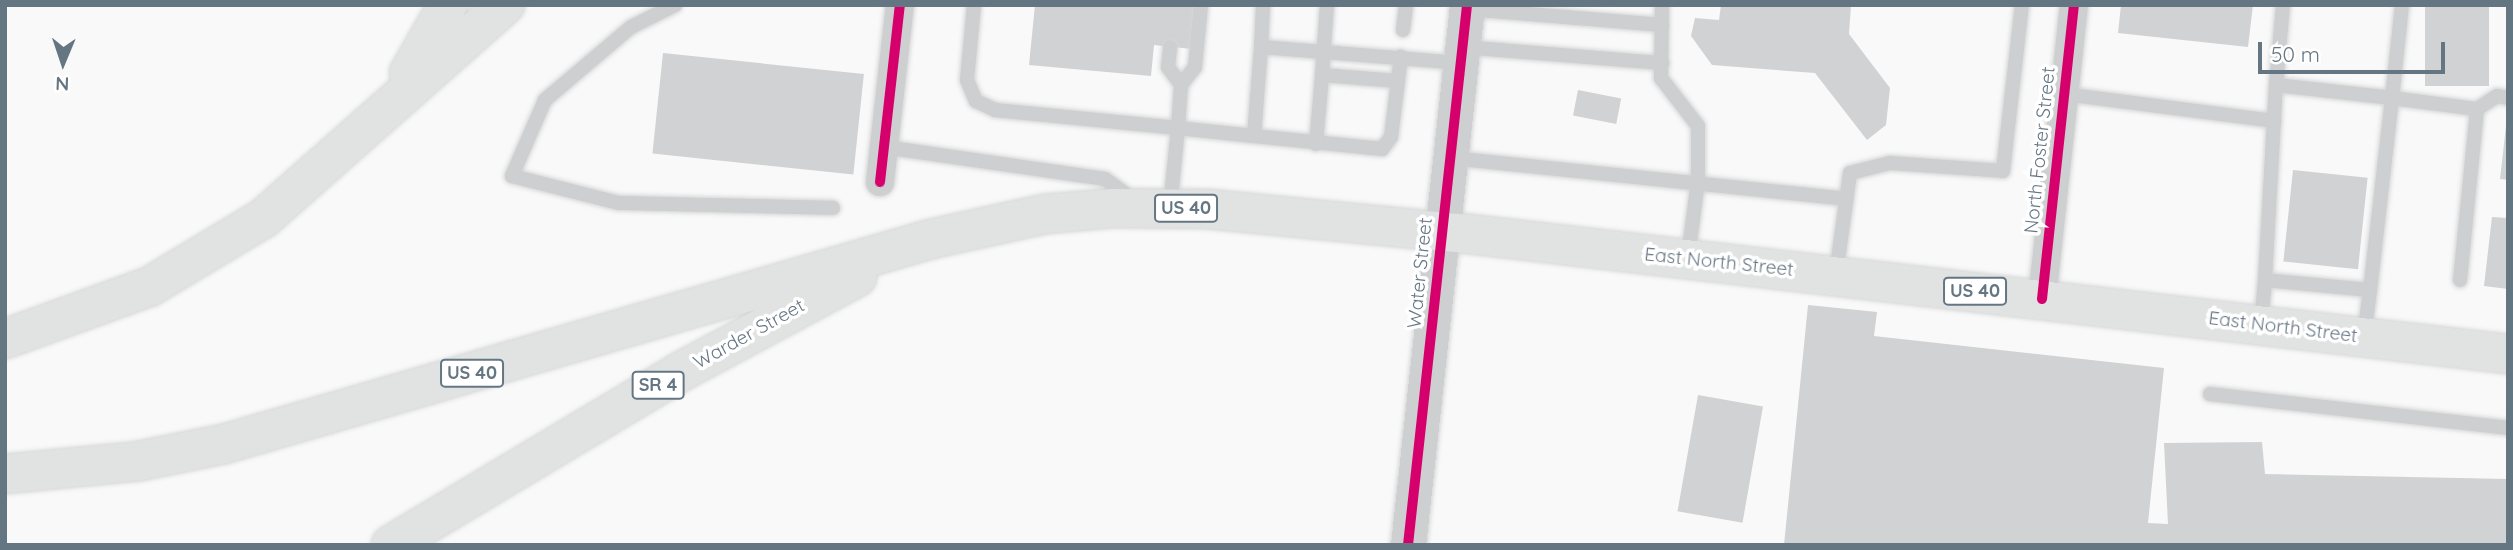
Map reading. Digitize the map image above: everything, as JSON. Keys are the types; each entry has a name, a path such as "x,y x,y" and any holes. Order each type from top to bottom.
{"main road":[{"path":"374,119 432,40 448,5"},
{"path":"5,339 79,316 211,253 323,171 374,119 505,5"},
{"name":"East North Street","path":"932,239 1045,214 1156,207 1441,231 2508,354"},
{"name":"US 40","path":"5,474 139,461 224,444 932,239"},
{"name":"Warder Street","path":"391,545 680,372 932,239"}],"street":[{"path":"880,181 900,5"},
{"name":"North Foster Street","path":"2042,299 2074,5"},
{"name":"Water Street","path":"1408,545 1467,7"}],"lane":[{"path":"675,5 631,27 545,100 512,176 619,203 833,208"},
{"path":"974,5 967,80 976,101 995,110 1382,149 1391,136 1401,57"},
{"path":"884,147 1105,179 1156,207 1178,128 1181,85 1195,66 1201,5"},
{"path":"1254,136 1264,5"},
{"path":"1316,144 1327,5"},
{"path":"1403,30 1406,5"},
{"path":"1662,5 1661,78 1698,126 1698,181 1688,258"},
{"path":"1835,275 1850,173 1890,163 2003,171 2022,5"},
{"path":"2261,325 2283,5"},
{"path":"2364,337 2402,5"},
{"path":"1467,7 1662,25"},
{"path":"1170,47 1168,67 1181,85"},
{"path":"1261,47 1401,57 1461,55 1662,63"},
{"path":"1322,75 1398,81"},
{"path":"2276,85 2477,109 2497,96 2508,98"},
{"path":"2064,94 2274,121"},
{"path":"2460,279 2477,109"},
{"path":"1450,158 1698,181 1846,199"},
{"path":"2265,280 2370,290"},
{"path":"2210,394 2508,428"}],"building":[{"path":"1035,5 1196,5 1192,49 1154,45 1151,76 1029,65"},
{"path":"1721,5 1851,5 1849,34 1890,88 1886,125 1867,140 1815,73 1712,65 1691,36 1695,18 1719,20"},
{"path":"2121,5 2253,5 2248,47 2118,33"},
{"path":"2425,5 2489,5 2489,86 2425,86"},
{"path":"663,53 864,74 853,175 652,153"},
{"path":"1578,90 1621,98 1616,124 1573,116"},
{"path":"2508,126 2508,180 2500,179"},
{"path":"2293,170 2368,178 2358,269 2283,261"},
{"path":"2492,217 2508,218 2508,289 2484,286"},
{"path":"1808,305 1877,312 1874,336 2164,368 2148,523 2168,524 2164,443 2262,442 2265,474 2508,479 2508,545 1784,545"},
{"path":"1698,395 1763,406 1743,523 1678,511"}],"cycle path":[{"path":"880,182 900,5"},
{"path":"1408,545 1467,5"},
{"path":"2042,299 2074,5"}]}
